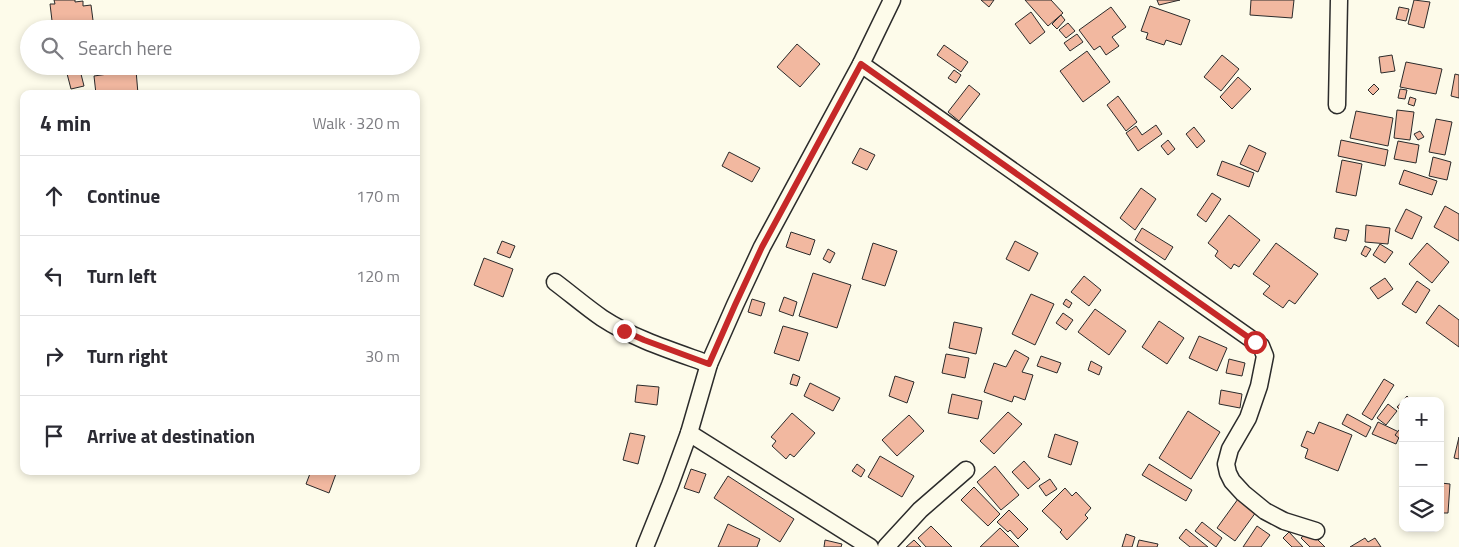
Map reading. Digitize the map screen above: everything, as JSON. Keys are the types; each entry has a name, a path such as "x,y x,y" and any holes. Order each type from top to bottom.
{"street":[{"path":"644,547 667,494 689,433 709,364 735,305 762,247 861,64 892,0"},
{"path":"1337,105 1339,0"},
{"path":"861,64 1261,346 1265,356 1259,386 1248,418 1230,449 1226,464 1228,473 1232,481 1265,511 1284,521 1316,531"},
{"path":"555,282 602,318 624,331 709,364"},
{"path":"689,433 870,547"},
{"path":"886,547 920,510 966,470"}],"building":[{"path":"54,0 83,1 83,6 91,5 93,20 52,20 50,4 55,4"},
{"path":"981,0 994,0 989,7"},
{"path":"1025,0 1051,0 1063,13 1048,26"},
{"path":"1157,0 1180,0 1159,5"},
{"path":"1251,0 1294,0 1292,18 1250,15"},
{"path":"1414,0 1430,2 1424,28 1408,24"},
{"path":"1150,6 1190,20 1181,45 1166,40 1164,45 1146,39 1148,33 1141,31"},
{"path":"1111,7 1126,27 1112,37 1119,46 1106,55 1100,46 1094,50 1079,30"},
{"path":"1399,7 1409,9 1406,21 1396,19"},
{"path":"1031,12 1045,32 1030,44 1015,24"},
{"path":"1061,15 1065,20 1057,29 1052,24"},
{"path":"1068,23 1075,31 1066,38 1059,30"},
{"path":"1077,34 1083,42 1070,51 1064,43"},
{"path":"797,44 820,64 800,87 777,67"},
{"path":"944,45 968,62 961,72 937,55"},
{"path":"1087,51 1110,82 1083,102 1060,71"},
{"path":"1222,55 1239,69 1221,91 1204,77"},
{"path":"1392,55 1395,71 1381,73 1379,57"},
{"path":"1406,62 1442,69 1436,94 1400,87"},
{"path":"954,70 961,75 956,83 948,78"},
{"path":"1455,74 1459,75 1459,98 1451,96"},
{"path":"67,75 81,75 84,86 71,89"},
{"path":"136,75 138,90 96,90 94,76"},
{"path":"1238,77 1251,89 1232,109 1220,97"},
{"path":"1374,84 1379,89 1373,95 1368,90"},
{"path":"969,85 980,94 959,121 948,112"},
{"path":"1400,89 1407,90 1405,99 1398,98"},
{"path":"1118,96 1137,122 1126,131 1107,105"},
{"path":"1410,97 1416,99 1414,106 1408,104"},
{"path":"1397,110 1414,112 1410,140 1394,138"},
{"path":"1356,111 1393,118 1388,146 1350,138"},
{"path":"1436,119 1452,122 1445,155 1429,152"},
{"path":"1156,125 1162,134 1138,151 1126,133 1136,126 1142,135"},
{"path":"1194,127 1205,141 1197,148 1186,134"},
{"path":"1420,131 1424,137 1418,140 1414,134"},
{"path":"1168,140 1175,149 1168,155 1161,146"},
{"path":"1341,140 1388,150 1385,166 1338,156"},
{"path":"1398,141 1419,145 1416,163 1394,159"},
{"path":"1249,145 1266,153 1258,172 1240,164"},
{"path":"860,148 875,155 867,170 852,163"},
{"path":"729,152 760,168 752,182 722,166"},
{"path":"1433,157 1451,162 1447,180 1429,176"},
{"path":"1342,160 1362,164 1356,196 1336,192"},
{"path":"1222,161 1254,173 1249,187 1217,175"},
{"path":"1404,170 1437,181 1432,195 1399,184"},
{"path":"1141,188 1156,199 1135,230 1120,218"},
{"path":"1212,193 1221,199 1206,222 1197,215"},
{"path":"1445,206 1459,214 1459,241 1434,227"},
{"path":"1406,209 1422,217 1412,239 1395,231"},
{"path":"1229,215 1260,240 1239,267 1234,264 1231,269 1215,256 1218,251 1208,243"},
{"path":"1366,225 1390,228 1388,244 1365,242"},
{"path":"1142,228 1173,247 1165,260 1135,240"},
{"path":"1336,228 1349,230 1346,241 1334,238"},
{"path":"791,232 815,240 810,255 786,247"},
{"path":"502,241 515,246 510,258 497,253"},
{"path":"1015,241 1038,253 1029,271 1006,259"},
{"path":"873,243 897,251 885,286 862,279"},
{"path":"1276,243 1318,274 1295,304 1289,300 1283,308 1263,294 1270,286 1253,274"},
{"path":"1427,243 1449,262 1432,283 1409,264"},
{"path":"1380,244 1393,252 1385,263 1373,255"},
{"path":"1365,246 1371,249 1366,257 1361,254"},
{"path":"828,249 835,253 830,263 823,259"},
{"path":"484,258 513,269 503,297 474,285"},
{"path":"813,273 851,285 837,328 799,316"},
{"path":"1084,276 1101,290 1089,306 1071,292"},
{"path":"1385,278 1393,289 1378,299 1370,288"},
{"path":"1417,281 1430,290 1416,313 1402,304"},
{"path":"1031,294 1054,304 1035,345 1012,334"},
{"path":"784,297 797,302 793,316 779,311"},
{"path":"752,299 765,303 761,316 748,312"},
{"path":"1066,299 1072,303 1069,308 1063,304"},
{"path":"1439,305 1459,320 1459,347 1426,323"},
{"path":"1095,309 1126,331 1109,355 1078,332"},
{"path":"1063,313 1073,320 1066,330 1056,323"},
{"path":"1159,321 1184,338 1167,364 1142,347"},
{"path":"954,322 982,328 976,354 949,348"},
{"path":"783,326 808,333 799,361 774,353"},
{"path":"1199,336 1227,348 1217,371 1189,358"},
{"path":"1015,350 1029,358 1022,372 1033,375 1025,400 1014,396 1012,402 984,392 994,363 1006,367"},
{"path":"946,354 969,358 965,378 942,373"},
{"path":"1041,356 1061,363 1057,373 1037,366"},
{"path":"1229,359 1245,363 1242,376 1226,373"},
{"path":"1091,361 1102,367 1099,375 1088,370"},
{"path":"793,374 800,377 797,386 790,384"},
{"path":"895,376 914,382 907,403 889,396"},
{"path":"1384,379 1394,385 1372,420 1362,414"},
{"path":"810,383 840,398 833,411 804,396"},
{"path":"637,385 659,387 657,405 635,402"},
{"path":"1221,390 1242,394 1240,408 1219,404"},
{"path":"952,394 982,401 978,419 948,413"},
{"path":"1388,404 1397,411 1386,425 1377,418"},
{"path":"1188,411 1220,432 1191,479 1159,458"},
{"path":"1008,412 1022,424 994,454 980,441"},
{"path":"792,413 815,433 794,457 790,454 786,459 772,446 776,441 771,437"},
{"path":"1347,414 1371,427 1366,437 1342,424"},
{"path":"909,415 924,431 897,456 882,440"},
{"path":"1319,422 1352,435 1338,471 1305,458 1308,449 1301,446 1307,431 1314,434"},
{"path":"1378,422 1399,432 1399,437 1396,444 1372,434"},
{"path":"1399,430 1399,438 1395,435"},
{"path":"630,433 645,436 638,464 623,460"},
{"path":"1055,434 1078,442 1071,465 1048,457"},
{"path":"1459,437 1459,459 1454,458"},
{"path":"880,456 914,476 902,497 868,477"},
{"path":"1024,461 1040,479 1028,489 1012,472"},
{"path":"857,464 865,470 861,477 852,471"},
{"path":"1149,464 1192,490 1186,501 1142,475"},
{"path":"995,466 1019,495 1001,510 977,482"},
{"path":"691,469 706,474 699,493 684,488"},
{"path":"309,475 336,475 329,493 306,484"},
{"path":"728,476 794,519 780,542 714,498"},
{"path":"1050,479 1057,489 1046,496 1039,486"},
{"path":"1444,483 1450,484 1448,513 1444,513"},
{"path":"974,487 1000,514 988,526 961,500"},
{"path":"1065,488 1072,496 1076,492 1091,508 1085,515 1088,518 1067,540 1060,532 1062,530 1042,511"},
{"path":"1238,499 1256,512 1235,541 1217,528"},
{"path":"1009,510 1028,529 1018,539 1010,530 1008,532 997,522"},
{"path":"1202,522 1222,538 1216,547 1195,531"},
{"path":"728,524 760,539 757,547 718,547"},
{"path":"931,526 952,547 926,547 918,538"},
{"path":"1257,526 1270,535 1261,547 1243,547"},
{"path":"1000,528 1019,547 980,547"},
{"path":"1186,529 1208,547 1190,547 1179,538"},
{"path":"1309,531 1325,547 1310,547 1301,538"},
{"path":"1289,532 1303,547 1292,547 1283,538"},
{"path":"1126,534 1135,537 1132,547 1122,547"},
{"path":"1365,538 1368,542 1375,538 1381,547 1350,547"},
{"path":"825,540 842,544 841,547 824,547"},
{"path":"914,540 921,547 906,547"},
{"path":"1139,540 1158,544 1157,547 1137,547"}],"route":[{"path":"624,331 709,364 762,247 861,64 1255,342"}]}
